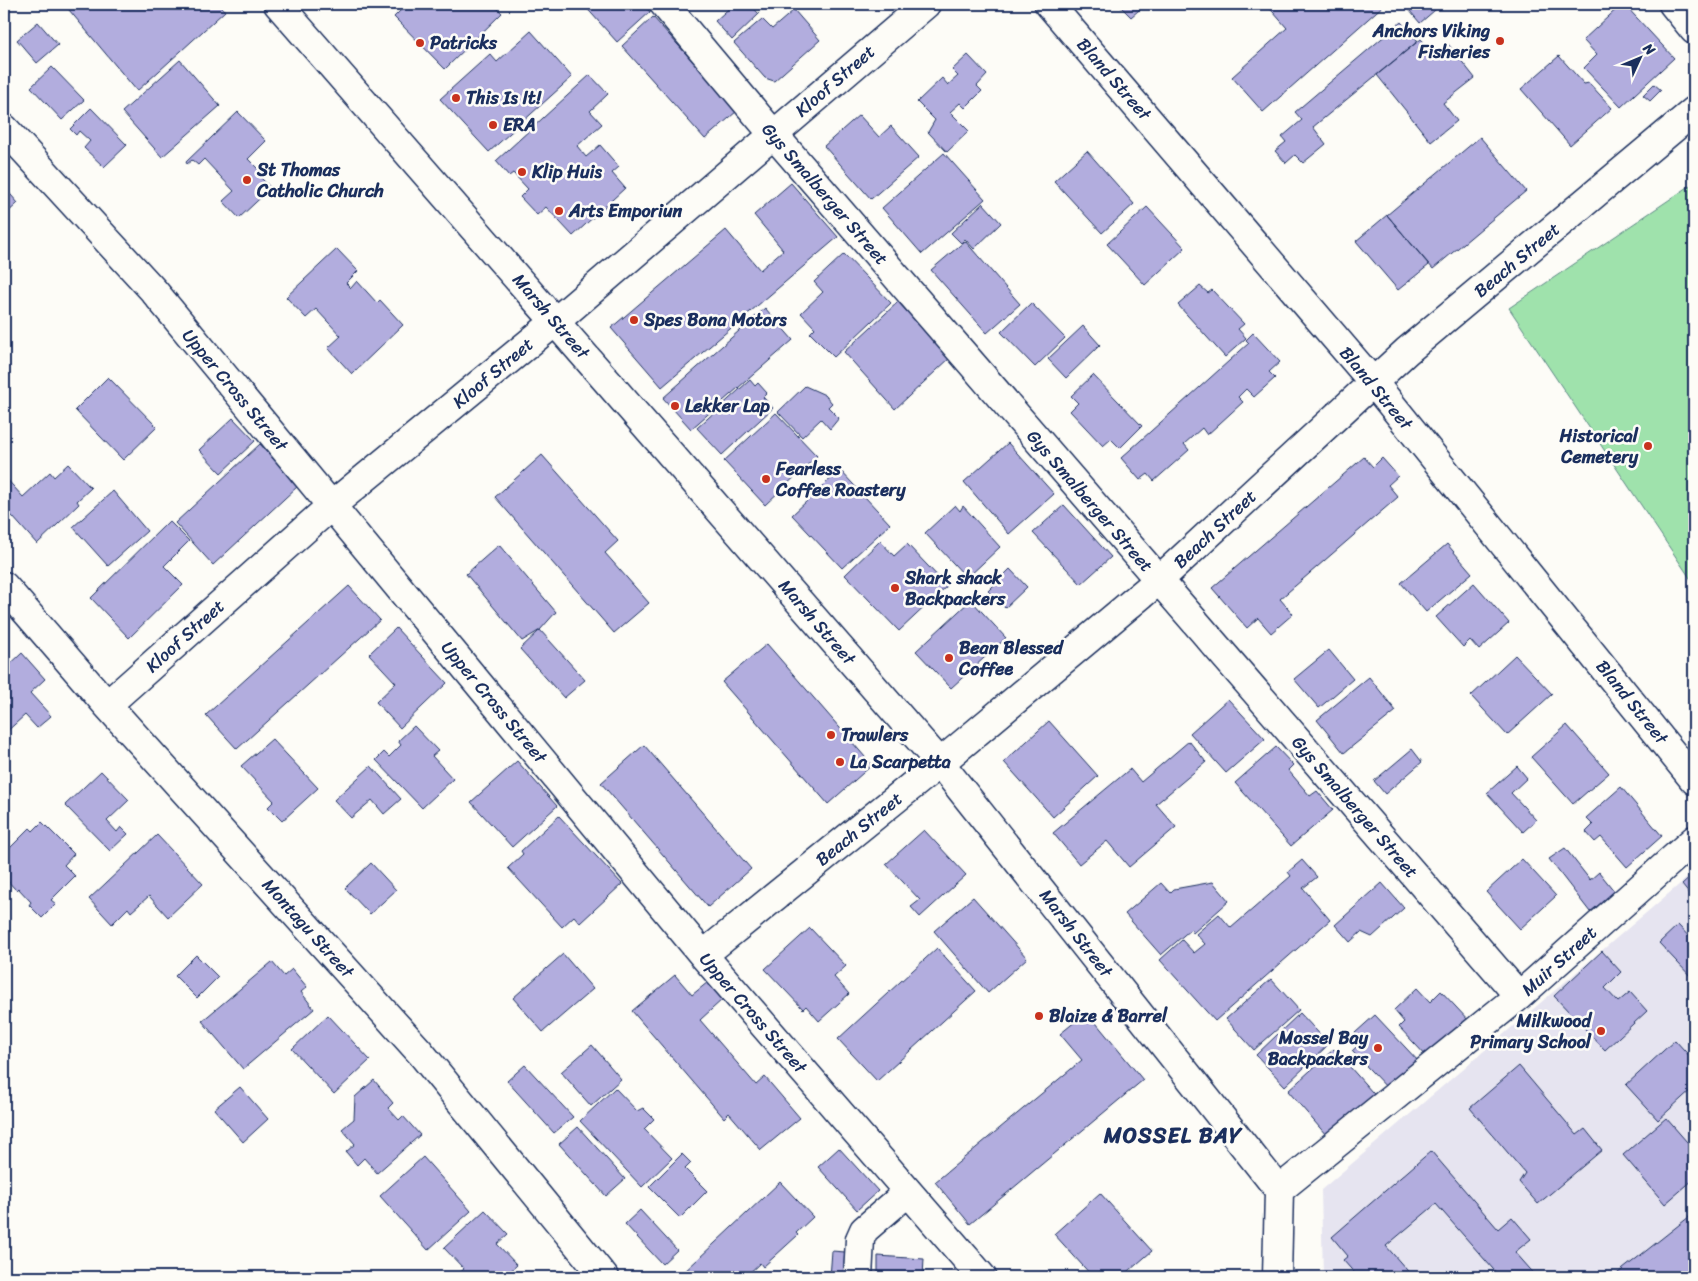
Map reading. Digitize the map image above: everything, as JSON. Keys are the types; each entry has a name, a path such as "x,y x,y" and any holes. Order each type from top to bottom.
{"street":[{"name":"Marsh Street","path":"278,4 940,763 1280,1190"},
{"name":"Gys Smalberger Street","path":"664,4 773,134 1519,996"},
{"name":"Kloof Street","path":"107,705 331,506 556,321 926,4"},
{"name":"Bland Street","path":"1049,4 1373,382 1694,780"},
{"path":"1672,4 1694,30"},
{"name":"Beach Street","path":"703,956 940,763 1159,580 1407,351 1694,112"},
{"name":"Upper Cross Street","path":"4,128 153,290 703,956 982,1277"},
{"name":"Montagu Street","path":"4,586 107,705 420,1052 604,1277"},
{"name":"Muir Street","path":"1280,1190 1519,996 1694,840"},
{"path":"1277,1277 1280,1190"},
{"path":"858,1277 860,1239 864,1230 908,1192"}],"shaded area":[{"name":"Milkwood Primary School","path":"1694,872 1694,1277 1323,1277 1321,1190"}],"green space":[{"name":"Historical Cemetery","path":"1694,183 1694,584 1509,308"}],"building":[{"path":"64,4 219,4 225,11 137,91"},
{"path":"407,4 493,4 502,13 445,69 394,17"},
{"path":"583,4 642,4 650,12 617,42"},
{"path":"734,4 750,4 759,14 732,40 715,21"},
{"path":"1118,4 1146,4 1131,17"},
{"path":"1266,4 1385,4 1263,112 1232,77 1287,28"},
{"path":"1404,4 1442,4 1420,23"},
{"path":"1622,4 1674,58 1621,107 1584,68 1597,55 1583,40"},
{"path":"794,10 820,40 774,81 765,78 734,43 762,19 772,29"},
{"path":"653,17 737,111 705,139 622,46"},
{"path":"38,22 58,45 37,63 17,40"},
{"path":"1401,22 1418,41 1313,127 1326,144 1303,163 1295,155 1286,163 1275,151 1286,142 1282,137 1302,120 1295,112"},
{"path":"531,31 572,77 489,152 440,99 490,54 497,62"},
{"path":"1421,39 1435,55 1448,44 1475,78 1443,103 1457,121 1431,142 1377,75"},
{"path":"968,55 987,75 977,86 982,91 965,108 960,103 950,112 969,131 947,152 928,132 935,120 917,102 942,78 948,85 958,76 952,70"},
{"path":"1559,56 1584,84 1589,83 1612,108 1570,145 1521,89"},
{"path":"180,60 220,106 162,157 122,112"},
{"path":"52,67 84,100 62,120 31,87"},
{"path":"590,75 608,94 590,111 602,124 577,146 586,157 600,145 619,167 612,173 625,188 573,236 546,207 537,215 520,197 528,189 513,173 509,176 496,161"},
{"path":"1654,84 1661,90 1650,101 1643,95"},
{"path":"91,108 127,145 104,167 84,148 90,141 79,131 76,135 70,129"},
{"path":"238,112 266,141 248,159 261,172 258,175 271,188 239,218 223,201 234,191 204,159 198,165 192,160 187,164 186,162"},
{"path":"859,115 879,137 891,126 919,157 871,199 824,146"},
{"path":"1480,137 1526,191 1433,269 1387,215"},
{"path":"1087,151 1134,204 1102,233 1054,181"},
{"path":"944,153 985,199 922,254 882,208"},
{"path":"791,183 838,237 662,387 611,328 726,230 760,270 783,250 754,215"},
{"path":"4,187 18,203 4,216"},
{"path":"983,203 1001,223 974,249 965,239 961,243 951,233"},
{"path":"1147,207 1185,248 1145,285 1107,244"},
{"path":"1387,215 1429,265 1398,290 1356,241"},
{"path":"965,241 1020,304 987,333 931,270"},
{"path":"337,249 358,271 346,283 351,288 357,281 377,303 380,300 403,325 352,374 328,348 341,336 316,309 306,318 286,297"},
{"path":"844,254 891,303 834,357 810,333 815,328 801,313 823,292 814,282"},
{"path":"1200,286 1208,293 1212,290 1244,324 1238,329 1246,338 1225,357 1178,305"},
{"path":"898,302 950,358 895,409 844,352"},
{"path":"1031,303 1065,338 1035,367 1001,332"},
{"path":"765,308 793,340 691,429 663,398"},
{"path":"1083,326 1100,345 1066,378 1048,359"},
{"path":"1253,333 1280,362 1269,372 1275,378 1254,397 1246,389 1238,397 1243,402 1207,435 1202,428 1184,444 1189,450 1154,481 1148,474 1140,480 1121,458 1249,343 1246,340"},
{"path":"1093,375 1142,426 1120,448 1111,439 1103,446 1070,411 1078,403 1071,396"},
{"path":"108,377 157,427 123,460 75,410"},
{"path":"750,380 755,386 758,383 767,393 763,397 773,408 722,455 697,428"},
{"path":"805,386 825,395 832,403 828,407 839,418 830,429 821,419 802,437 778,412"},
{"path":"776,413 817,456 765,505 724,461"},
{"path":"233,418 255,441 221,473 199,450"},
{"path":"1008,443 1054,494 1009,534 964,482"},
{"path":"260,444 298,486 213,565 175,523"},
{"path":"542,455 618,541 605,553 649,603 614,633 495,497"},
{"path":"1364,457 1373,467 1382,458 1398,476 1388,485 1398,497 1280,599 1293,614 1271,633 1258,618 1247,628 1212,588"},
{"path":"68,464 91,488 77,501 79,504 37,544 4,507 4,476 23,497 50,472 54,477"},
{"path":"840,470 890,524 842,568 792,515"},
{"path":"113,491 147,531 108,566 73,527"},
{"path":"955,505 960,511 963,506 1000,547 967,578 925,533"},
{"path":"1064,505 1111,557 1081,584 1033,533"},
{"path":"169,521 189,541 164,566 183,585 129,638 91,598"},
{"path":"880,541 894,556 907,544 947,586 899,631 845,575"},
{"path":"1447,544 1472,573 1426,612 1401,583"},
{"path":"499,545 556,612 540,630 522,641 466,574"},
{"path":"1010,569 1027,587 1005,608 988,591"},
{"path":"1474,583 1509,623 1479,650 1470,640 1463,647 1436,617"},
{"path":"349,586 380,620 237,749 206,715"},
{"path":"971,600 1006,638 951,688 916,651"},
{"path":"396,628 447,683 400,728 376,702 396,683 369,654"},
{"path":"540,630 585,680 564,698 520,649"},
{"path":"767,644 872,765 828,804 722,682"},
{"path":"1329,650 1353,679 1319,708 1294,679"},
{"path":"22,653 45,679 30,693 51,716 37,728 25,715 4,734 4,681 9,677 4,670"},
{"path":"1515,655 1552,694 1507,735 1471,696"},
{"path":"1369,677 1396,711 1344,753 1317,720"},
{"path":"1228,699 1265,739 1226,773 1190,733"},
{"path":"1049,721 1098,776 1053,817 1004,762"},
{"path":"1567,725 1609,773 1573,804 1531,757"},
{"path":"414,726 438,751 432,756 453,779 422,808 376,760 384,752 389,757 401,745 398,741"},
{"path":"272,739 318,788 282,821 268,807 274,801 241,766"},
{"path":"1189,741 1206,762 1156,804 1176,827 1129,867 1107,841 1079,864 1053,833 1130,769 1141,782"},
{"path":"644,745 751,869 708,907 601,783"},
{"path":"1276,747 1293,765 1288,770 1310,796 1317,791 1333,810 1291,846 1235,783"},
{"path":"1412,749 1422,762 1385,794 1374,781"},
{"path":"517,761 557,806 512,847 471,802"},
{"path":"371,766 401,799 384,814 372,800 351,818 334,800"},
{"path":"1517,766 1527,778 1511,793 1536,820 1523,832 1487,793"},
{"path":"101,771 129,800 107,821 117,832 121,827 128,834 110,851 65,805"},
{"path":"1621,787 1662,836 1627,867 1601,837 1595,842 1586,832 1593,825 1586,818"},
{"path":"559,816 622,884 580,923 574,916 562,927 508,868 523,854 521,851"},
{"path":"42,822 74,854 64,865 75,876 51,900 56,904 42,918 29,905 31,902 4,877 4,863 9,858 4,854 30,828 33,831"},
{"path":"924,830 966,875 920,917 911,907 920,900 886,864"},
{"path":"157,835 203,884 168,917 149,896 131,912 128,908 112,924 89,899"},
{"path":"1565,848 1590,880 1599,872 1615,892 1590,912 1549,859"},
{"path":"1522,859 1556,896 1520,929 1486,892"},
{"path":"1302,860 1317,877 1303,888 1330,920 1215,1021 1160,960 1182,940 1194,953 1205,944 1196,934 1219,914 1231,928 1291,876 1288,872"},
{"path":"371,863 396,890 370,914 345,888"},
{"path":"1694,874 1694,900 1682,885"},
{"path":"1213,882 1229,901 1193,933 1191,929 1161,955 1125,914 1161,883 1170,893 1174,889"},
{"path":"1382,883 1404,908 1372,937 1361,932 1350,942 1335,925"},
{"path":"973,897 1027,958 988,993 934,931"},
{"path":"1678,925 1694,942 1694,980 1659,943"},
{"path":"810,928 846,966 834,977 849,994 819,1021 806,1006 803,1009 765,969"},
{"path":"937,948 976,991 877,1081 838,1039"},
{"path":"1602,951 1621,972 1605,988 1618,1002 1630,992 1647,1011 1605,1050 1554,996"},
{"path":"563,954 593,989 543,1032 513,998"},
{"path":"196,955 218,977 197,998 175,976"},
{"path":"272,962 284,976 292,969 307,987 301,992 314,1009 243,1069 202,1021"},
{"path":"675,975 692,995 708,982 723,999 700,1020 756,1085 765,1077 800,1118 761,1150 729,1113 724,1118 632,1011"},
{"path":"1271,979 1299,1010 1254,1050 1226,1019"},
{"path":"1417,988 1430,1002 1441,991 1470,1022 1430,1060 1399,1027 1404,1022 1394,1010"},
{"path":"1087,1012 1143,1080 970,1224 935,1182 1082,1060 1060,1034"},
{"path":"1300,1013 1329,1044 1285,1086 1256,1055"},
{"path":"328,1015 370,1060 334,1094 292,1049"},
{"path":"1375,1015 1420,1063 1390,1091 1352,1051 1363,1041 1355,1033"},
{"path":"1675,1040 1694,1061 1694,1087 1658,1120 1626,1085"},
{"path":"592,1045 621,1079 591,1106 561,1072"},
{"path":"1334,1049 1380,1101 1333,1143 1288,1091"},
{"path":"525,1065 573,1117 554,1133 507,1081"},
{"path":"1519,1066 1577,1135 1585,1129 1602,1150 1538,1204 1519,1182 1525,1173 1470,1108"},
{"path":"374,1080 393,1103 388,1108 399,1120 403,1116 420,1135 377,1173 364,1158 357,1165 346,1152 355,1144 342,1129 354,1119 355,1097"},
{"path":"240,1087 268,1119 243,1142 214,1109"},
{"path":"615,1088 637,1111 643,1108 654,1119 644,1129 672,1158 642,1187 580,1121"},
{"path":"1666,1118 1694,1150 1694,1179 1665,1204 1623,1155"},
{"path":"578,1127 625,1179 606,1196 559,1144"},
{"path":"839,1148 878,1191 857,1210 818,1167"},
{"path":"1431,1151 1498,1229 1512,1217 1531,1239 1515,1252 1537,1277 1500,1277 1436,1204 1386,1246 1413,1277 1358,1277 1343,1260 1348,1256 1332,1237"},
{"path":"682,1154 691,1163 685,1169 707,1191 680,1218 649,1187"},
{"path":"423,1157 471,1211 428,1250 380,1196"},
{"path":"780,1182 813,1217 796,1233 798,1235 763,1267 760,1263 745,1277 685,1277 682,1274"},
{"path":"1100,1193 1152,1251 1122,1277 1093,1277 1054,1234"},
{"path":"485,1210 508,1234 497,1244 517,1265 504,1277 455,1277 464,1269 444,1248"},
{"path":"640,1210 677,1250 662,1264 625,1224"},
{"path":"1694,1213 1694,1277 1613,1277"},
{"path":"832,1251 845,1252 843,1277 830,1277"},
{"path":"878,1256 924,1259 923,1277 878,1277"}],"place":[{"name":"Anchors Viking Fisheries","path":"1500,41"},
{"name":"Patricks","path":"420,43"},
{"name":"This Is It!","path":"456,98"},
{"name":"ERA","path":"493,125"},
{"name":"Klip Huis","path":"522,172"},
{"name":"St Thomas Catholic Church","path":"247,180"},
{"name":"Arts Emporiun","path":"559,211"},
{"name":"Spes Bona Motors","path":"634,320"},
{"name":"Lekker Lap","path":"675,406"},
{"name":"Historical Cemetery","path":"1648,446"},
{"name":"Fearless Coffee Roastery","path":"766,479"},
{"name":"Shark shack Backpackers","path":"895,588"},
{"name":"Bean Blessed Coffee","path":"949,658"},
{"name":"Trawlers","path":"831,735"},
{"name":"La Scarpetta","path":"840,762"},
{"name":"Blaize & Barrel","path":"1039,1016"},
{"name":"Milkwood Primary School","path":"1601,1031"},
{"name":"Mossel Bay Backpackers","path":"1378,1048"}],"district":[{"name":"MOSSEL BAY","path":"1173,1135"}]}
